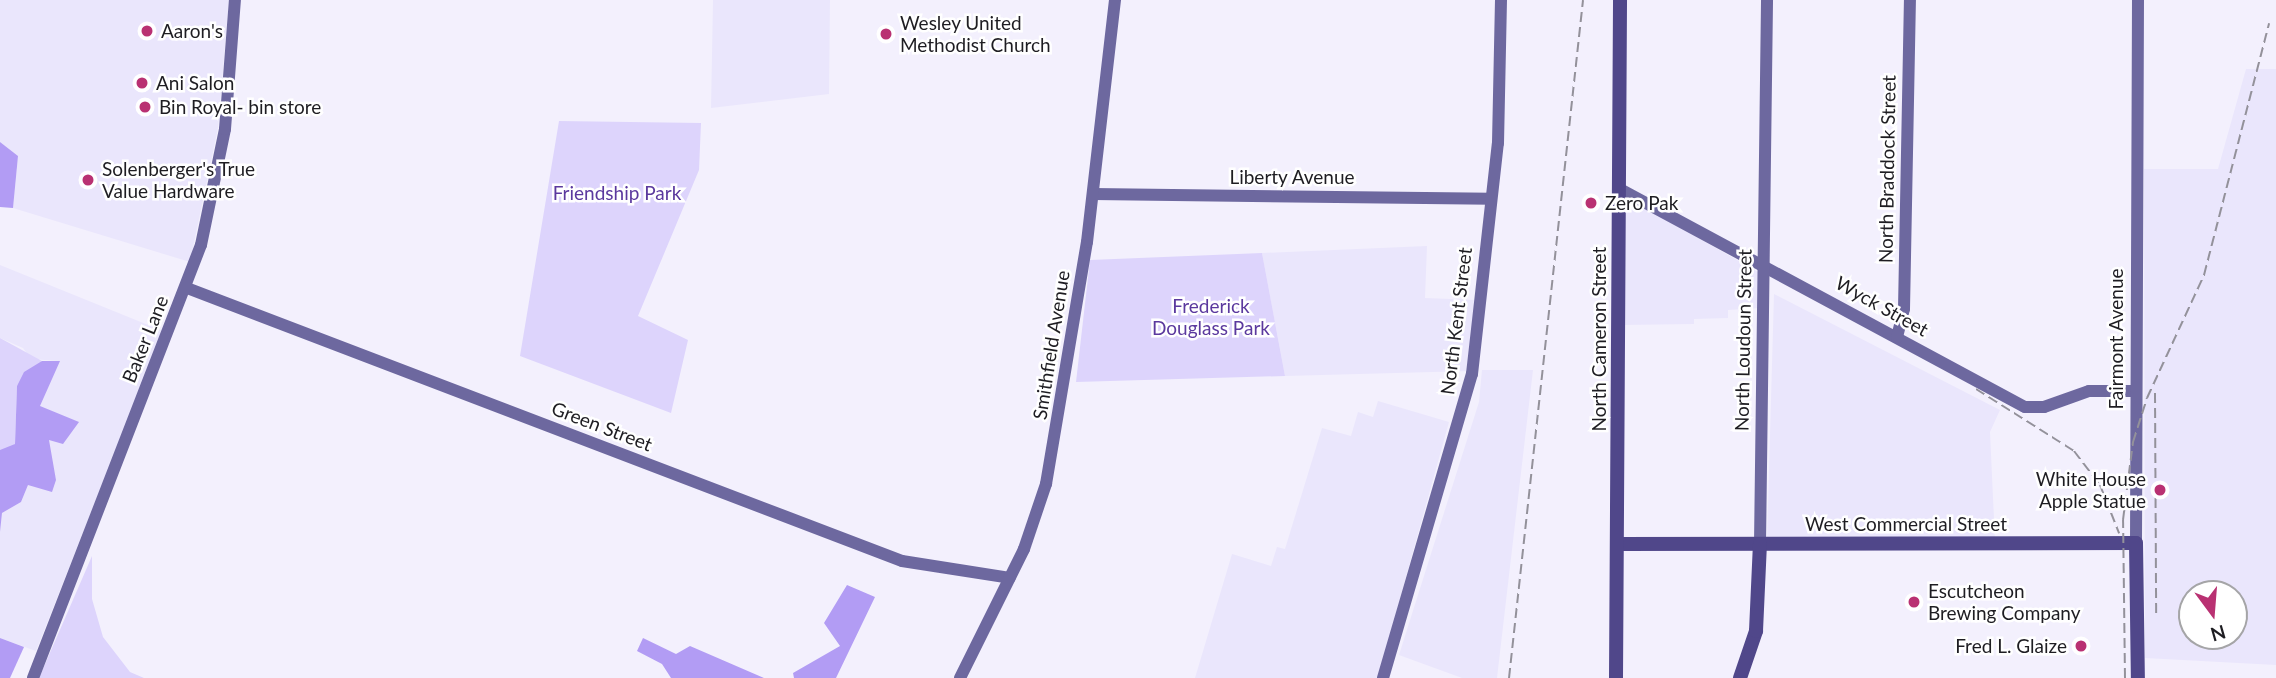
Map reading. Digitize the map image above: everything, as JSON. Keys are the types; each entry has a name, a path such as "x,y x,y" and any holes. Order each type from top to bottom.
{"main road":[{"name":"North Cameron Street","path":"1616,678 1620,0"},
{"name":"West Commercial Street","path":"1618,544 2136,543"},
{"name":"Fairmont Avenue","path":"2136,543 2138,678"},
{"name":"North Loudoun Street","path":"1740,678 1756,631 1760,544"}],"street":[{"name":"Baker Lane","path":"33,678 187,288 225,129 235,0"},
{"name":"Smithfield Avenue","path":"960,678 1010,578 1046,484 1093,194 1115,0"},
{"name":"North Kent Street","path":"1383,678 1469,393 1499,120 1501,0"},
{"name":"North Loudoun Street","path":"1760,544 1767,0"},
{"name":"North Braddock Street","path":"1897,337 1904,309 1910,0"},
{"name":"Fairmont Avenue","path":"2136,543 2138,0"},
{"name":"Wyck Street","path":"1618,188 1764,270 1897,337 2025,407 2044,407 2095,390 2135,391"},
{"name":"Liberty Avenue","path":"1093,194 1491,200"},
{"name":"Green Street","path":"187,288 902,561 1010,578"}],"shaded area":[{"path":"0,0 229,0 218,128 190,262 13,208 18,156 0,142"},
{"path":"713,0 830,0 829,94 711,108"},
{"path":"2246,69 2276,69 2276,665 2145,658 2144,169 2218,169"},
{"path":"0,142 18,156 13,208 0,207"},
{"path":"1630,199 1758,272 1760,308 1728,310 1728,318 1694,319 1694,324 1621,325 1623,202"},
{"path":"1427,246 1425,298 1476,300 1470,371 1285,376 1262,253"},
{"path":"0,265 163,331 36,651 0,638 0,532 2,513 21,502 28,485 56,480 40,406 59,361 31,359 23,348 0,338"},
{"path":"1774,294 2000,410 1990,432 1995,541 1767,541"},
{"path":"42,361 60,361 40,406 79,422 63,444 49,440 56,480 52,492 28,485 21,502 2,513 0,532 0,450 15,444 17,386 24,372"},
{"path":"1482,370 1533,370 1497,678 1462,678 1399,655 1479,402"},
{"path":"1378,401 1449,422 1378,678 1195,678 1232,554 1271,566 1277,547 1285,549 1322,428 1351,436 1358,412 1373,417"},
{"path":"847,585 875,597 836,678 794,678 793,673 840,646 824,623"},
{"path":"0,638 24,647 10,678 0,678"},
{"path":"643,638 676,654 690,646 764,678 671,678 662,664 637,651"}],"green space":[{"name":"Friendship Park","path":"559,121 701,123 699,170 638,316 688,340 671,413 520,356"},
{"name":"Frederick Douglass Park","path":"1262,253 1285,376 1076,382 1090,260"},
{"path":"0,338 42,361 17,386 15,444 10,450 0,450"},
{"path":"92,556 92,599 103,637 130,672 144,678 39,678"}],"railway":[{"path":"1509,678 1583,0"},
{"path":"2125,678 2123,520 2133,442 2147,398 2204,275 2269,23"},
{"path":"1976,389 2074,451 2100,485 2119,533"},
{"path":"2155,393 2156,615"}],"place":[{"name":"Aaron's","path":"147,31"},
{"name":"Wesley United Methodist Church","path":"886,34"},
{"name":"Ani Salon","path":"142,83"},
{"name":"Bin Royal- bin store","path":"145,107"},
{"name":"Solenberger's True Value Hardware","path":"88,180"},
{"name":"Zero Pak","path":"1591,203"},
{"name":"White House Apple Statue","path":"2160,490"},
{"name":"Escutcheon Brewing Company","path":"1914,602"},
{"name":"Fred L. Glaize","path":"2081,646"}]}
